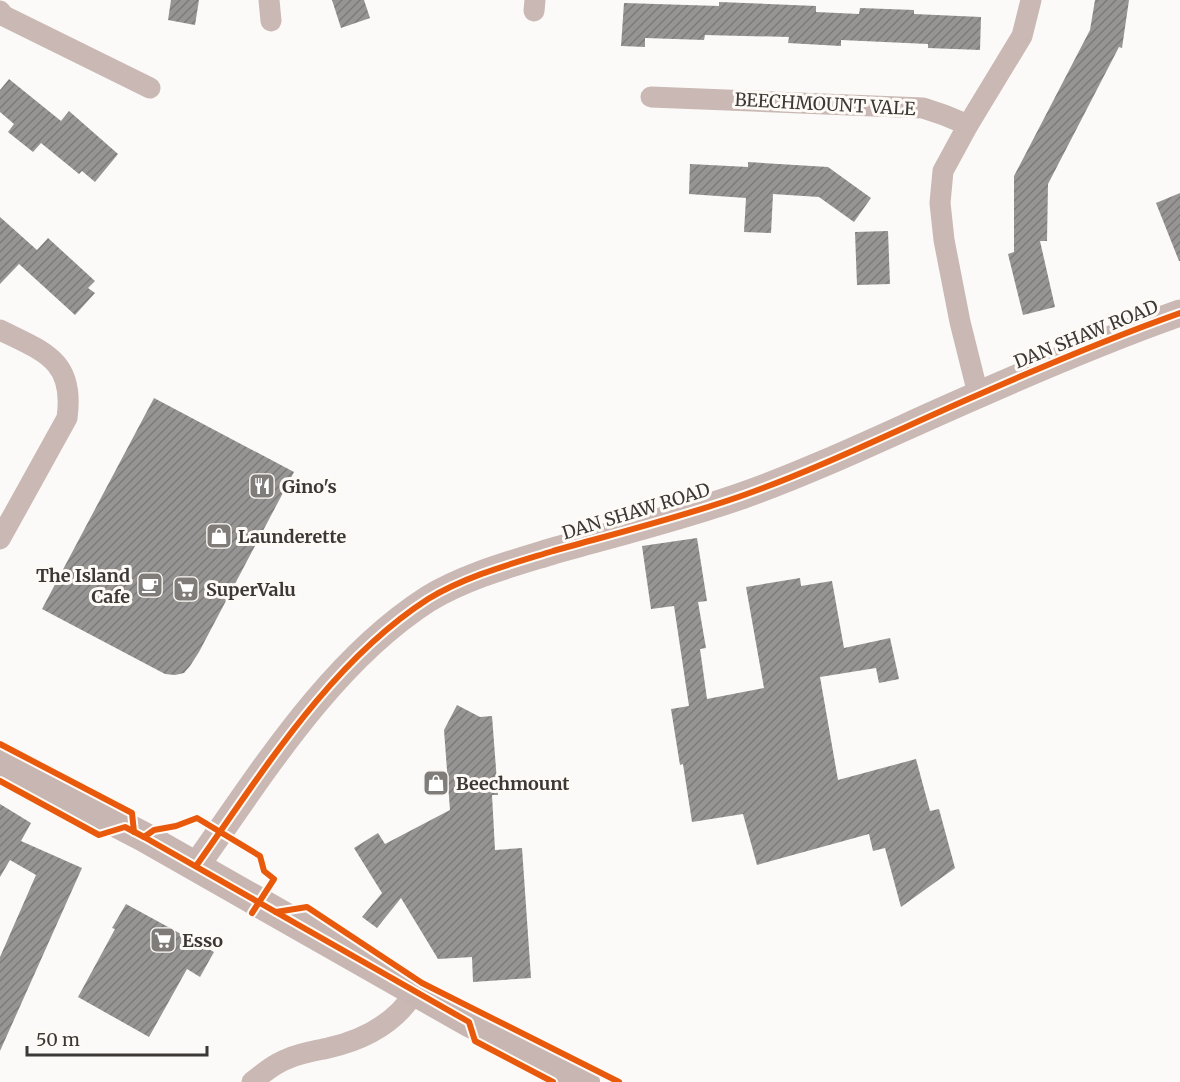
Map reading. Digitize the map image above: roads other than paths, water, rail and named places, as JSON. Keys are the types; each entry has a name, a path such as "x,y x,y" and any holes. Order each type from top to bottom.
{"main road":[{"path":"0,762 196,866 415,992 585,1082"}],"street":[{"path":"269,0 271,21"},
{"path":"978,394 960,322 944,240 940,203 943,171 1022,36 1031,0"},
{"path":"0,11 4,16 150,88"},
{"name":"BEECHMOUNT VALE","path":"651,97 923,108 944,114 968,125"},
{"name":"DAN SHAW ROAD","path":"196,866 287,740 319,700 376,641 428,600 452,586 510,564 743,495 858,449 978,394 1108,339 1180,313"},
{"path":"0,330 36,348 52,359 62,371 70,399 67,418 0,539"},
{"path":"252,1082 288,1058 343,1045 370,1034 404,1010 415,992"}],"place":[{"name":"Gino's","path":"262,486"},
{"name":"Launderette","path":"219,536"},
{"name":"The Island Cafe","path":"150,585"},
{"name":"SuperValu","path":"186,589"},
{"name":"Beechmount","path":"436,783"},
{"name":"Esso","path":"163,940"}]}
